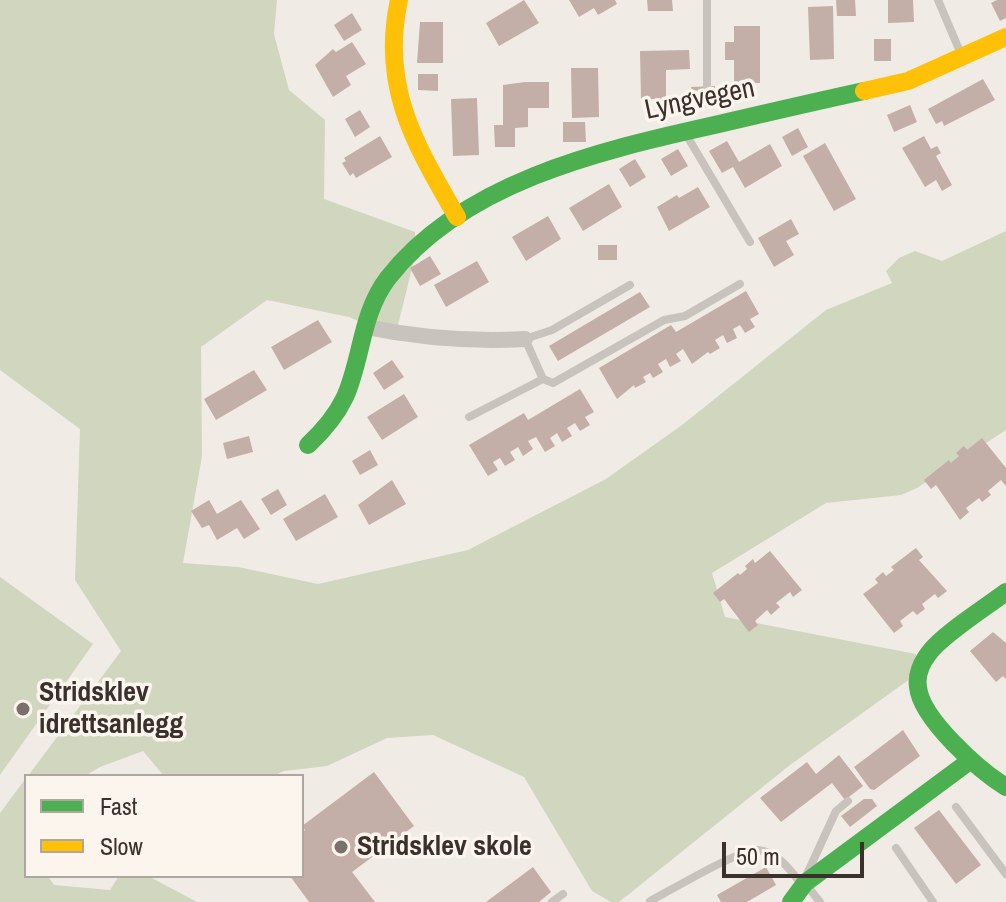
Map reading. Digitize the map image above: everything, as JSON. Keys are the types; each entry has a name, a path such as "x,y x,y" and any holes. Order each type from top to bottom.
{"street":[{"path":"399,0 390,47 396,89 411,128 457,217"},
{"name":"Lyngvegen","path":"308,445 330,427 349,392 370,311 384,280 407,256 457,217 533,176 570,161 685,131 708,122 908,81 963,59 1006,37"},
{"path":"366,327 452,341 525,339"},
{"path":"1005,595 931,650 919,671 918,693 923,707 971,760 1006,787"},
{"path":"791,902 804,884 971,760"}],"lane":[{"path":"707,0 707,87"},
{"path":"938,0 963,59"},
{"path":"685,131 750,242"},
{"path":"630,285 552,330 525,339 543,379 553,383 664,320 685,316 740,284"},
{"path":"469,417 543,379"},
{"path":"804,884 809,866 831,827 836,811 848,801"},
{"path":"956,807 1006,874"},
{"path":"896,848 933,902"},
{"path":"650,901 750,851 769,853 779,859 820,902"},
{"path":"552,902 563,894"}],"green space":[{"path":"0,0 277,0 274,34 289,90 325,120 324,199 415,232 415,256 395,337 349,317 267,300 201,347 202,456 183,563 238,567 318,584 468,550 606,479 682,425 826,310 892,283 886,271 899,258 915,251 942,261 1006,231 1006,430 917,488 901,495 826,503 712,573 725,617 916,654 914,676 790,765 619,902 611,902 592,891 524,777 433,735 387,738 327,766 277,774 162,774 143,751 88,774 29,774 121,651 75,580 80,429 0,370"},
{"name":"Stridsklev idrettsanlegg","path":"0,577 93,644 0,775"},
{"path":"24,781 24,878 49,878 54,885 110,890 118,878 152,878 197,902 0,902 0,813"}],"building":[{"path":"524,0 539,23 499,46 486,23"},
{"path":"569,0 615,0 617,4 598,15 594,8 579,17"},
{"path":"647,0 672,0 673,11 648,11"},
{"path":"836,0 855,0 856,16 837,16"},
{"path":"888,0 913,0 914,22 888,23"},
{"path":"1006,0 1006,18 1000,21 991,3"},
{"path":"833,6 834,59 810,60 808,7"},
{"path":"352,13 362,30 344,41 334,25"},
{"path":"420,22 443,22 443,63 417,63"},
{"path":"734,26 760,26 760,83 734,83 734,60 725,60 725,42 734,42"},
{"path":"874,39 891,39 891,61 874,61"},
{"path":"352,42 366,64 346,76 351,85 333,97 315,65 333,49 336,52"},
{"path":"689,50 690,69 666,70 666,99 641,99 640,51"},
{"path":"571,68 598,68 599,117 572,118"},
{"path":"418,74 438,74 438,91 418,90"},
{"path":"983,79 995,100 944,126 942,121 936,124 928,109"},
{"path":"549,82 549,108 528,108 528,127 515,128 515,147 495,147 494,125 503,125 503,85"},
{"path":"715,86 716,107 692,108 691,87"},
{"path":"477,98 479,155 453,156 451,99"},
{"path":"910,105 917,122 894,132 887,115"},
{"path":"360,110 370,127 355,137 345,119"},
{"path":"563,122 585,122 586,142 563,142"},
{"path":"798,128 808,147 792,156 782,137"},
{"path":"380,136 392,157 356,178 353,173 350,176 342,163 346,161 344,158"},
{"path":"924,136 931,149 937,146 941,153 936,156 952,185 942,191 936,180 925,187 902,148"},
{"path":"727,141 739,162 770,144 782,166 745,188 733,167 722,173 709,151"},
{"path":"825,143 856,199 834,211 803,156"},
{"path":"678,149 688,166 671,176 661,159"},
{"path":"635,159 646,177 630,187 619,169"},
{"path":"609,184 622,207 583,231 569,208"},
{"path":"698,187 710,207 669,231 657,207"},
{"path":"548,216 561,239 526,261 512,237"},
{"path":"791,219 799,234 786,241 794,255 774,267 758,238"},
{"path":"598,245 617,245 617,260 598,260"},
{"path":"430,256 441,274 420,286 410,268"},
{"path":"477,261 489,282 446,307 434,285"},
{"path":"746,291 759,314 750,319 755,327 745,333 740,325 733,329 737,338 727,343 723,335 715,340 720,348 710,354 708,352 692,364 683,349 676,354 681,361 670,367 666,359 658,364 663,372 653,378 650,373 643,377 646,382 635,388 634,385 617,399 599,368 671,325 676,332"},
{"path":"640,292 650,307 558,361 549,346"},
{"path":"318,320 332,342 284,370 271,347"},
{"path":"392,360 404,377 384,390 373,373"},
{"path":"254,370 267,390 216,420 204,399"},
{"path":"580,389 594,412 585,417 590,425 580,431 575,423 567,428 572,436 562,442 557,433 550,438 555,446 545,452 536,437 528,441 533,449 523,456 518,447 510,452 515,460 505,466 500,458 493,462 498,470 488,476 469,445 524,413 528,420"},
{"path":"404,394 418,417 382,440 367,417"},
{"path":"249,436 253,452 227,459 223,443"},
{"path":"982,438 1006,468 1006,486 1001,480 988,491 991,495 982,502 979,498 966,508 969,512 960,520 936,485 931,489 924,480 949,460 951,463 964,446 967,450"},
{"path":"370,450 378,465 360,475 352,461"},
{"path":"392,480 406,504 369,525 358,505"},
{"path":"278,489 287,505 271,515 261,499"},
{"path":"325,494 338,517 296,541 283,519"},
{"path":"209,500 217,514 241,500 260,529 244,539 237,528 217,540 209,525 202,528 191,511"},
{"path":"916,548 923,557 919,560 947,591 938,598 935,594 922,604 925,609 917,615 913,611 900,621 903,626 894,633 863,594 878,583 875,579 883,572 886,576 894,570 891,567"},
{"path":"770,551 802,590 793,597 790,592 776,603 780,607 771,615 767,610 755,621 758,625 749,632 724,599 720,602 713,593 738,573 740,575 753,559 755,563"},
{"path":"993,632 1006,643 1006,679 1003,676 996,682 970,651"},
{"path":"903,730 920,756 874,790 870,789 854,767"},
{"path":"839,755 863,786 845,800 832,783 781,822 760,798 807,762 816,774"},
{"path":"374,772 414,826 352,872 375,902 309,902 291,878 304,878 304,824"},
{"path":"864,799 872,799 877,806 850,827 841,816"},
{"path":"939,810 981,865 956,884 914,828"},
{"path":"533,867 551,892 539,902 486,902"},
{"path":"766,867 776,885 747,902 721,902 717,895"}],"traffic: fast":[{"path":"308,445 329,423 345,397 372,306 388,278 418,245 454,218 493,195 578,160 667,136 864,91"},
{"path":"1006,592 935,646 922,665 918,682 922,700 940,728 968,757 1006,787"},
{"path":"791,902 805,883 971,760"}],"traffic: slow":[{"path":"399,0 394,31 398,88 415,139 457,217"},
{"path":"864,91 908,81 1006,37"}],"place":[{"name":"Stridsklev idrettsanlegg","path":"23,709"},
{"name":"Stridsklev skole","path":"341,847"}]}
